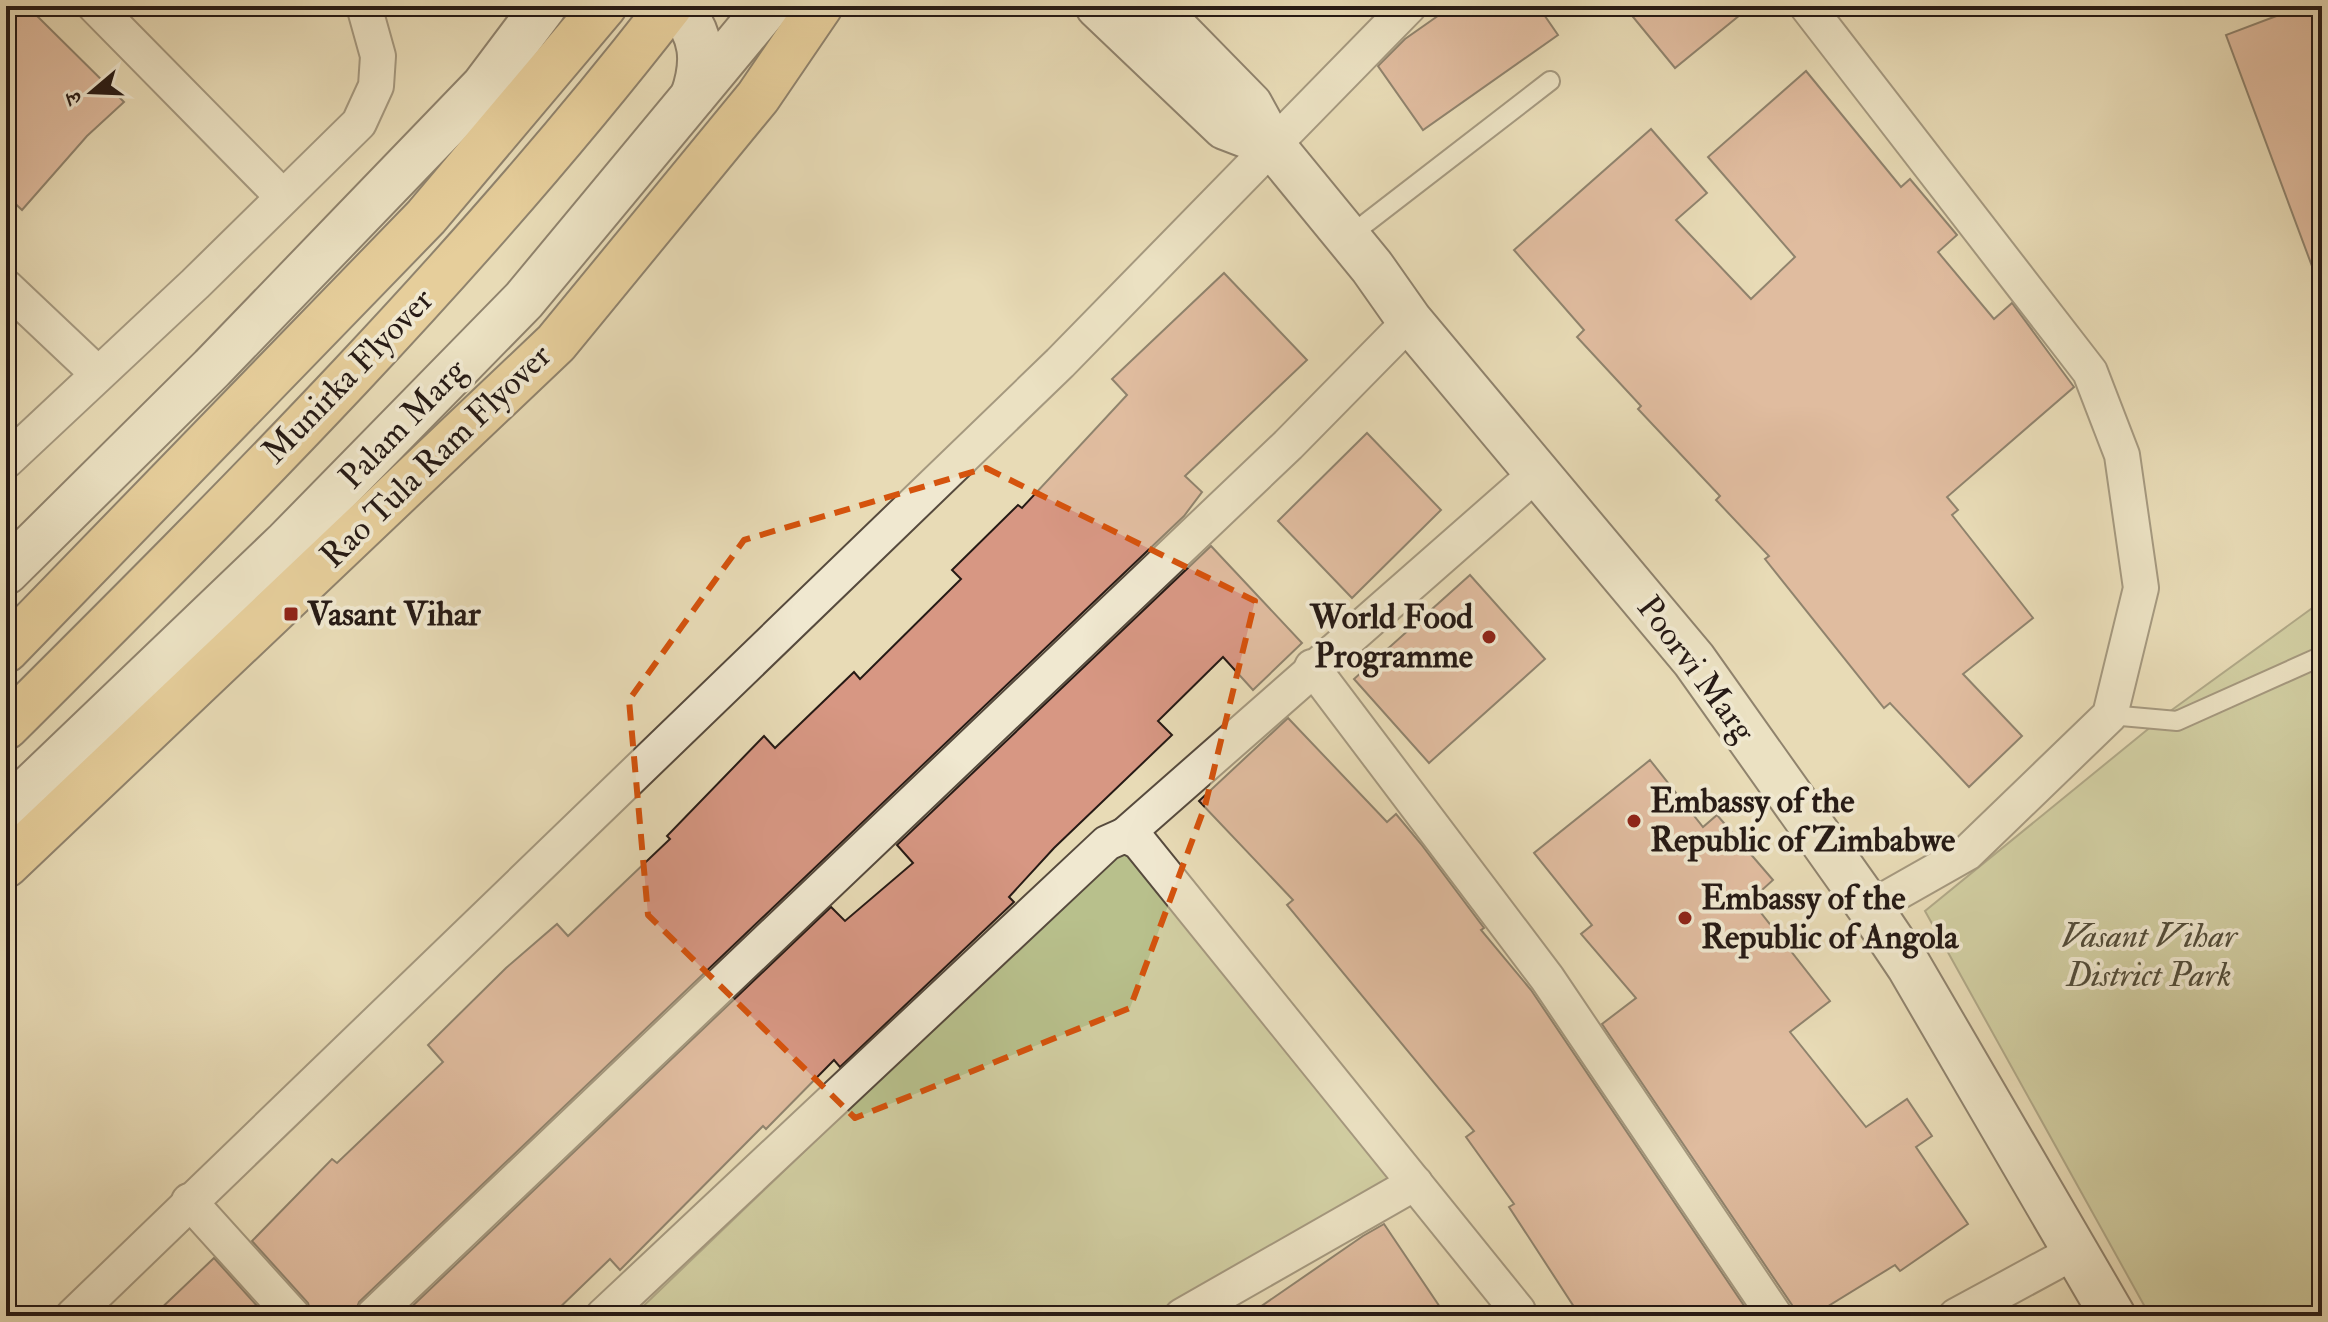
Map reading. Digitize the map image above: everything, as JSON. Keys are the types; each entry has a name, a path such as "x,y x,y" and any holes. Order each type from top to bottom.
{"main road":[{"path":"6,572 212,368 473,98 544,6"},
{"name":"Munirka Flyover","path":"6,650 426,217 604,6"},
{"name":"Munirka Flyover","path":"6,727 440,282 617,74 670,6"},
{"path":"678,6 702,47 700,75 693,96"},
{"name":"Palam Marg","path":"6,811 278,550 524,300 768,6"},
{"name":"Rao Tula Ram Flyover","path":"6,865 556,343 758,97 820,6"},
{"name":"Poorvi Marg","path":"1098,6 1225,127 1272,145"},
{"name":"Poorvi Marg","path":"1153,6 1250,105 1272,145 1348,237 1410,321 1694,660 1909,966 2113,1316"}],"street":[{"path":"95,6 283,197"},
{"path":"6,461 359,123 376,86 378,56 364,6"},
{"path":"73,1316 1060,363 1409,6"},
{"path":"1807,6 2090,372 2122,455 2141,588 2110,715 1967,853 1870,908"},
{"path":"6,287 98,374"},
{"path":"373,1316 1288,445 1410,321"},
{"path":"603,1316 1107,843 1125,835 1312,667 1537,473"},
{"path":"1312,667 1547,978 1775,1316"},
{"path":"1125,835 1139,842 1518,1311"},
{"path":"1182,1316 1415,1183"},
{"path":"189,1201 293,1316"},
{"path":"1956,1316 2074,1252"}],"lane":[{"path":"1348,237 1550,81"},
{"path":"2110,715 2177,721 2322,656"}],"highlighted area":[{"path":"986,468 1255,601 1205,806 1130,1008 855,1118 648,915 629,700 744,540"}],"green space":[{"name":"Vasant Vihar District Park","path":"2322,601 2322,1316 2150,1316 1925,911 2169,712"},
{"path":"1121,847 1391,1180 1155,1316 633,1316"}],"building":[{"path":"6,6 27,6 124,102 87,136 22,210 6,195"},
{"path":"1452,6 1538,6 1558,35 1423,130 1378,66 1405,39"},
{"path":"1624,6 1751,6 1675,68"},
{"path":"2303,6 2322,6 2322,284 2319,285 2226,35"},
{"path":"1806,71 1901,187 1910,179 1957,235 1938,252 1994,319 2012,303 2074,387 1947,497 1958,510 1952,515 2033,618 1963,674 2022,736 1969,787 1890,703 1884,708 1765,559 1769,556 1716,500 1720,496 1638,409 1641,406 1577,337 1584,330 1514,250 1651,129 1707,193 1676,220 1751,299 1795,257 1708,157"},
{"path":"1224,273 1307,360 1185,476 1202,492 1184,516 359,1302 354,1316 312,1316 308,1303 252,1241 332,1159 337,1163 443,1062 428,1045 506,968 557,924 568,936 670,839 667,836 764,736 775,748 854,672 860,679 961,579 952,570 1018,505 1022,508 1127,395 1112,379"},
{"path":"1367,433 1441,510 1352,598 1278,521"},
{"path":"1211,546 1302,643 1253,690 1223,657 1158,721 1172,735 1054,848 1009,897 1014,902 840,1067 834,1060 766,1129 763,1126 620,1270 610,1259 551,1316 402,1316 831,907 845,921 913,863 897,845"},
{"path":"1470,575 1545,659 1429,763 1354,679"},
{"path":"1288,718 1387,822 1396,814 1421,844 1484,928 1481,930 1531,990 1751,1316 1580,1316 1509,1207 1514,1204 1466,1137 1474,1131 1287,905 1293,900 1199,801"},
{"path":"1650,760 1703,827 1717,815 1773,880 1751,900 1830,1001 1790,1032 1866,1127 1907,1099 1932,1136 1916,1147 1968,1224 1900,1271 1895,1265 1812,1316 1795,1316 1792,1305 1602,1024 1636,998 1581,934 1592,925 1534,853"},
{"path":"1384,1224 1446,1316 1247,1316 1363,1236"},
{"path":"214,1258 266,1316 153,1316"}],"place":[{"name":"Vasant Vihar","path":"291,614"},
{"name":"World Food Programme","path":"1489,637"},
{"name":"Embassy of the Republic of Zimbabwe","path":"1634,821"},
{"name":"Embassy of the Republic of Angola","path":"1685,918"}]}
